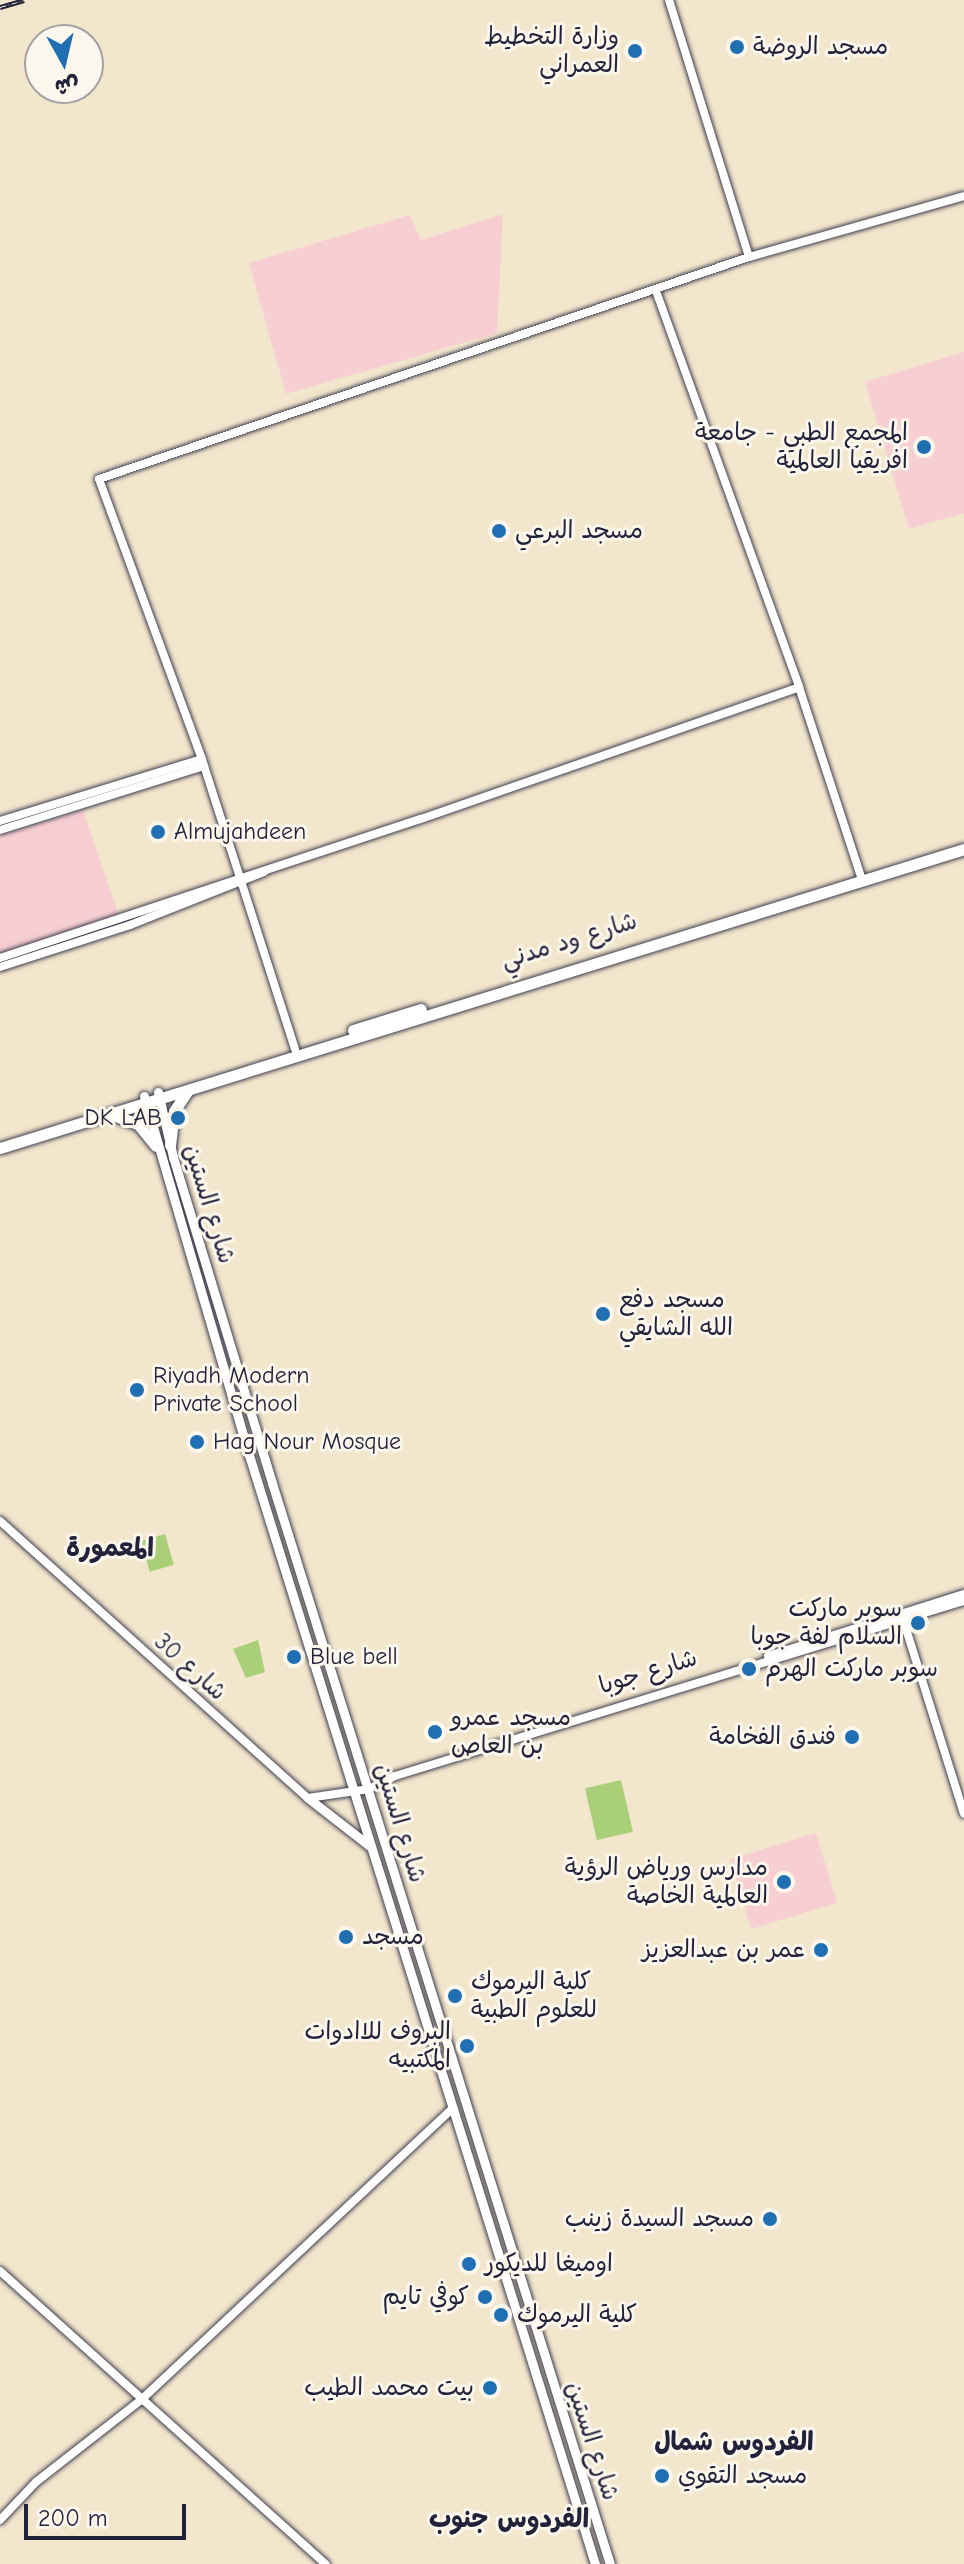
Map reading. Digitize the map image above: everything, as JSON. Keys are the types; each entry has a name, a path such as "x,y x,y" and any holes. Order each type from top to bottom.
{"highway":[{"name":"شارع ود مدني","path":"188,1086 861,877 964,841"},
{"name":"شارع ود مدني","path":"188,1086 295,1049 861,877 964,849"},
{"path":"0,1148 108,1115 188,1086"},
{"path":"171,1151 174,1111 188,1086"},
{"path":"0,1141 145,1100"},
{"path":"108,1115 138,1124 156,1146"}],"main road":[{"name":"شارع الستين","path":"159,1095 171,1151 266,1462 610,2564"},
{"name":"شارع الستين","path":"145,1100 156,1146 352,1791 595,2564"},
{"path":"161,1161 171,1151"},
{"path":"165,1172 176,1168"},
{"path":"253,1466 266,1462"},
{"path":"258,1480 271,1476"},
{"path":"308,1798 372,1848"}],"street":[{"path":"669,0 749,257"},
{"path":"295,1049 203,763 99,479 749,257 964,196"},
{"path":"656,291 799,687 861,877"},
{"path":"0,967 275,866 799,687"},
{"path":"0,821 203,763"},
{"path":"0,830 203,763"},
{"path":"0,958 240,879"},
{"name":"شارع 30","path":"0,1521 308,1798"},
{"name":"شارع جوبا","path":"902,1617 964,1594"},
{"name":"شارع جوبا","path":"368,1785 902,1617 964,1601"},
{"path":"902,1617 964,1814"},
{"path":"308,1798 352,1791 368,1785"},
{"path":"0,2520 36,2482 141,2400 453,2108"},
{"path":"0,2271 325,2564"}],"shaded area":[{"path":"503,214 497,333 286,394 249,263 410,215 421,240"},
{"name":"المجمع الطبي - جامعة افريقيا العالمية","path":"964,352 964,513 909,529 865,382"},
{"path":"83,810 119,916 0,954 0,836"},
{"name":"مدارس ورياض الرؤية العالمية الخاصة","path":"816,1833 837,1903 751,1929 730,1859"}],"green space":[{"path":"165,1534 174,1565 150,1572 141,1541"},
{"path":"258,1640 265,1672 246,1678 233,1649"},
{"path":"621,1780 633,1832 597,1840 585,1788"}],"railway":[{"path":"0,7 24,0"}],"place":[{"name":"مسجد الروضة","path":"737,47"},
{"name":"وزارة التخطيط العمراني","path":"635,51"},
{"name":"المجمع الطبي - جامعة افريقيا العالمية","path":"924,447"},
{"name":"مسجد البرعي","path":"499,531"},
{"name":"Almujahdeen","path":"158,832"},
{"name":"DK LAB","path":"178,1118"},
{"name":"مسجد دفع الله الشايقي","path":"603,1314"},
{"name":"Riyadh Modern Private School","path":"137,1390"},
{"name":"Hag Nour Mosque","path":"197,1442"},
{"name":"سوبر ماركت السلام لفة جوبا","path":"918,1623"},
{"name":"Blue bell","path":"294,1657"},
{"name":"سوبر ماركت الهرم","path":"749,1669"},
{"name":"مسجد عمرو بن العاص","path":"435,1732"},
{"name":"فندق الفخامة","path":"852,1737"},
{"name":"مدارس ورياض الرؤية العالمية الخاصة","path":"784,1882"},
{"name":"مسجد","path":"346,1937"},
{"name":"عمر بن عبدالعزيز","path":"821,1950"},
{"name":"كلية اليرموك للعلوم الطبية","path":"455,1996"},
{"name":"البروف للاادوات المكتبيه","path":"467,2046"},
{"name":"مسجد السيدة زينب","path":"770,2219"},
{"name":"اوميغا للديكور","path":"469,2264"},
{"name":"كوفي تايم","path":"485,2297"},
{"name":"كلية اليرموك","path":"501,2315"},
{"name":"بيت محمد الطيب","path":"490,2388"},
{"name":"مسجد التقوي","path":"662,2476"}],"district":[{"name":"المعمورة","path":"110,1549"},
{"name":"الفردوس شمال","path":"734,2443"},
{"name":"الفردوس جنوب","path":"509,2520"}]}
